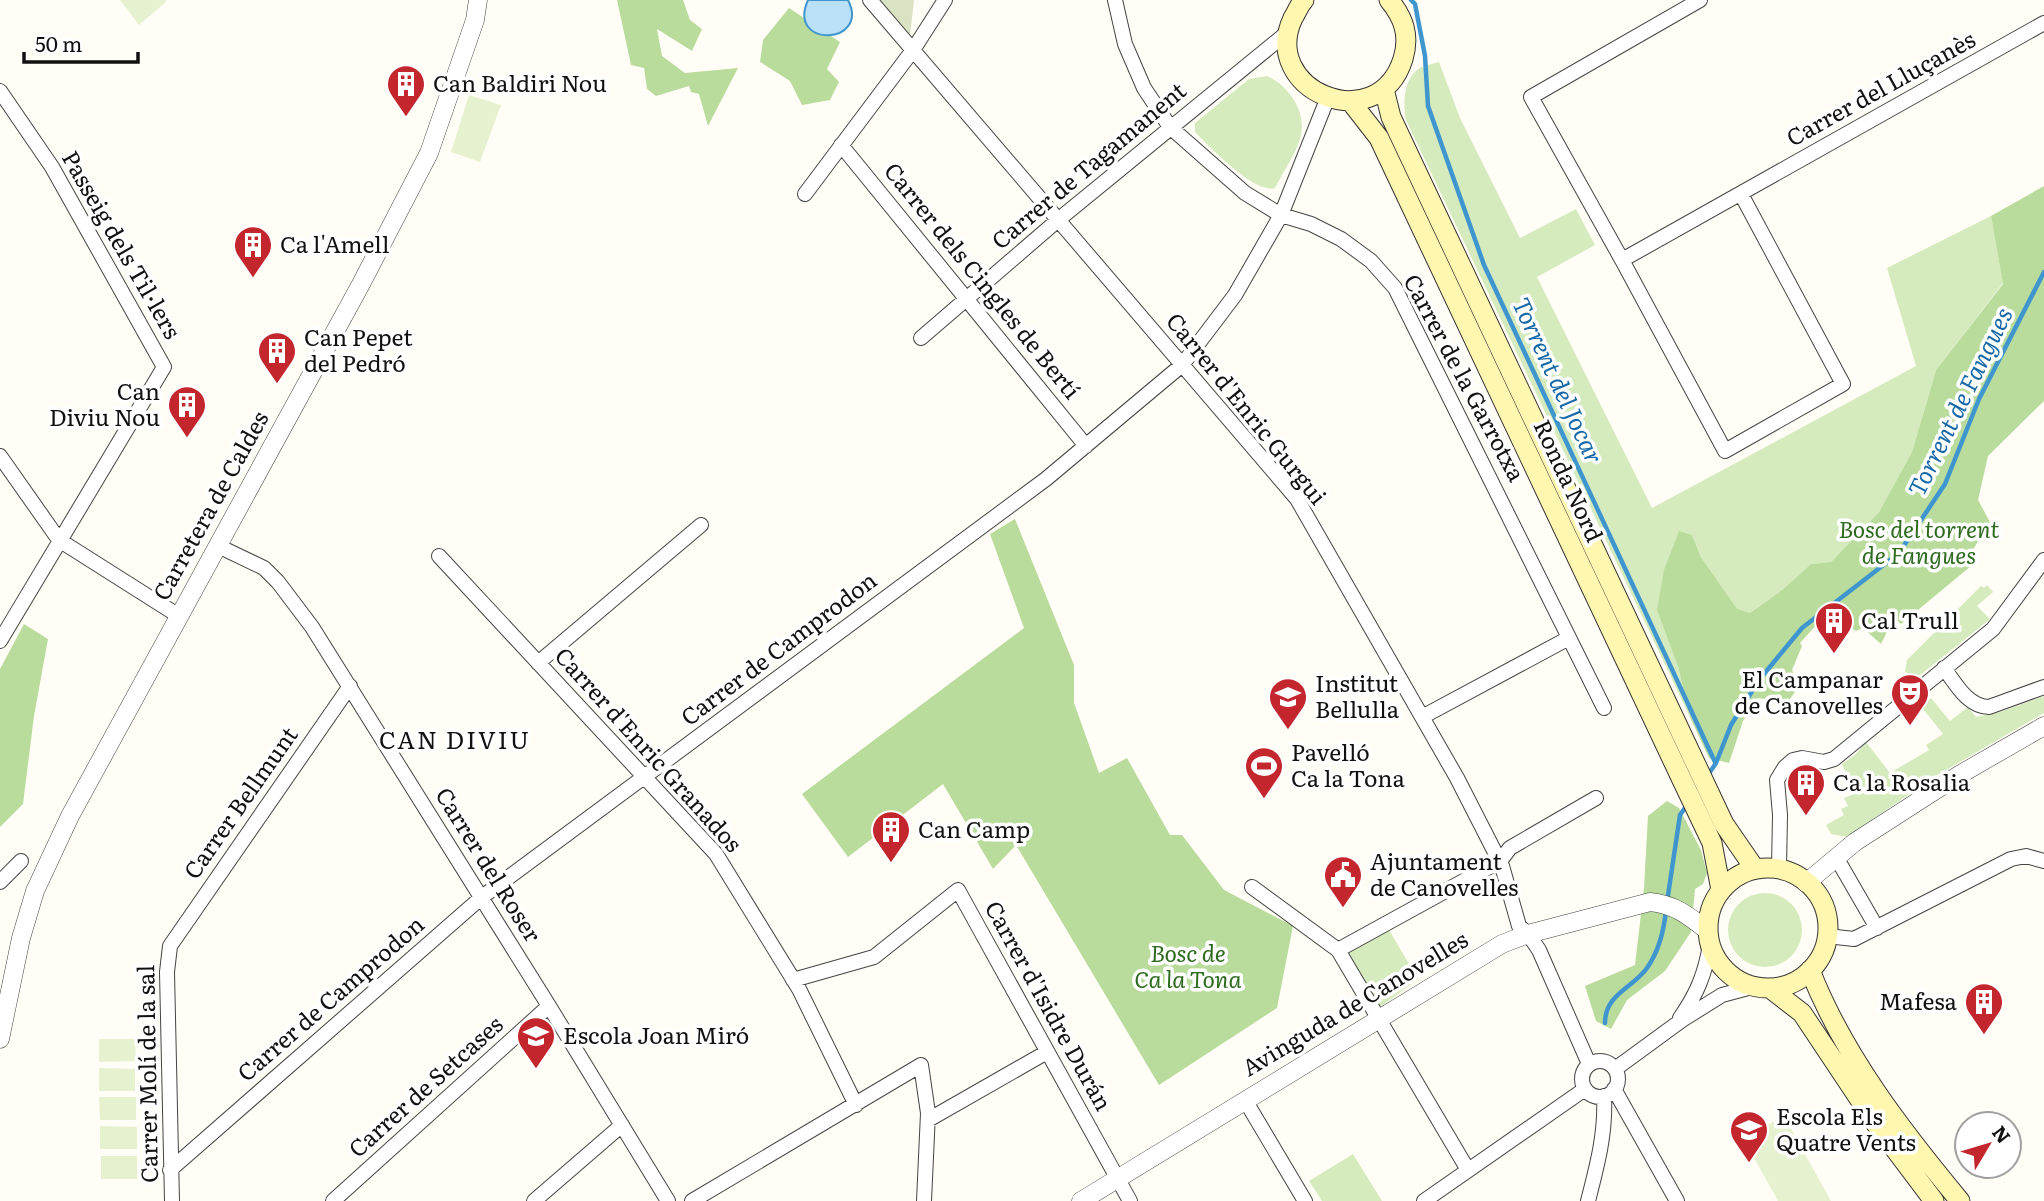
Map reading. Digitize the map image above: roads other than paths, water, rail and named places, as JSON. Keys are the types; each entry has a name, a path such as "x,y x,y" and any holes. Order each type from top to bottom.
{"main road":[{"path":"1302,1 1288,32 1287,46 1291,64 1312,90 1335,101 1351,102 1371,97 1384,89 1398,73 1407,46 1406,29 1400,13 1389,0"},
{"name":"Ronda Nord","path":"1384,89 1391,117 1695,763 1724,824 1755,870"},
{"name":"Ronda Nord","path":"1351,102 1379,138 1689,794 1712,843 1721,890"},
{"path":"1762,988 1794,983 1810,970 1823,953 1827,936 1828,926 1823,905 1812,887 1779,868 1755,870 1736,877 1721,890 1710,910 1709,938 1720,965 1736,979 1762,988 1802,1013 1876,1124 1934,1201"},
{"path":"1810,970 1829,1017 1861,1067 1892,1114 1959,1201"}],"street":[{"name":"Carretera de Caldes","path":"0,1038 16,954 35,891 70,816 361,284 429,153 475,20 478,0"},
{"name":"Carrer d'Enric Gurgui","path":"870,0 1297,499 1422,717 1500,861 1520,926 1539,950 1590,1064"},
{"path":"805,194 913,50 945,0"},
{"name":"Carrer de la Garrotxa","path":"1115,0 1125,44 1144,88 1170,127 1245,193 1282,215 1341,239 1371,261 1395,288 1604,708"},
{"path":"1700,0 1531,97 1725,451 1843,384 1741,194"},
{"name":"Carrer del Lluçanès","path":"1622,260 2044,23"},
{"name":"Carrer de Tagamanent","path":"922,338 1058,220 1288,32"},
{"name":"Passeig dels Til·lers","path":"0,90 52,167 164,367 1,638"},
{"name":"Carrer de Camprodon","path":"170,1170 482,897 1046,479 1182,365 1235,295 1282,215 1328,97"},
{"name":"Carrer dels Cingles de Bertí","path":"841,145 1086,446"},
{"path":"0,456 59,540 179,616"},
{"path":"538,663 701,525"},
{"name":"Carrer del Roser","path":"218,545 264,568 312,627 482,897 668,1201"},
{"name":"Carrer d'Enric Granados","path":"439,556 716,854 793,980 856,1105"},
{"path":"1779,868 1780,815 1777,780 1785,767 1793,760 1802,758 1824,762 1834,759 1993,629 2044,560"},
{"path":"1422,717 1569,638"},
{"path":"1944,668 1966,697 1979,707 1989,707 2044,687"},
{"name":"Carrer Bellmunt","path":"170,946 350,686"},
{"path":"1806,883 1855,842 1947,782 2044,726"},
{"path":"1338,950 1500,861 1510,849 1596,798"},
{"path":"1827,936 1854,939 2011,859 2026,856 2044,861"},
{"path":"1836,857 1877,928"},
{"path":"0,882 21,861"},
{"path":"1252,887 1338,950 1468,1170"},
{"name":"Carrer d'Isidre Durán","path":"793,980 874,957 958,890 1130,1201"},
{"name":"Avinguda de Canovelles","path":"1081,1201 1502,944 1528,934 1650,902 1672,907 1709,938"},
{"path":"1675,1025 1696,996 1707,963 1709,938"},
{"name":"Carrer Molí de la sal","path":"170,946 167,972 172,1201"},
{"path":"1615,1069 1722,995 1762,988"},
{"name":"Carrer de Setcases","path":"334,1201 549,1006"},
{"path":"928,1120 1047,1052"},
{"path":"1588,1201 1601,1152 1609,1092 1617,1082 1615,1069 1606,1062 1590,1064 1582,1074 1585,1089 1597,1096 1609,1092"},
{"path":"692,1201 921,1065 928,1120 924,1201"},
{"path":"1424,1201 1585,1089"},
{"path":"1609,1092 1676,1201"},
{"path":"1245,1100 1305,1201"},
{"path":"534,1201 622,1125"}],"water":[{"path":"808,0 848,0 852,15 848,26 840,33 817,33 808,27 804,16"}],"waterway":[{"name":"Torrent del Jocar","path":"1411,0 1415,4 1425,56 1428,106 1484,265 1715,762"},
{"name":"Torrent de Fangues","path":"1708,775 1716,763 1731,725 1759,680 1802,628 1899,553 1945,484 1979,399 2044,272"},
{"name":"Torrent de Fangues","path":"1667,902 1680,815 1687,805"},
{"name":"Torrent de Fangues","path":"1605,1023 1606,1013 1615,998 1641,975 1655,955 1666,910"}],"place":[{"name":"Can Baldiri Nou","path":"406,118"},
{"name":"Ca l'Amell","path":"253,279"},
{"name":"Can Pepet del Pedró","path":"277,385"},
{"name":"Can Diviu Nou","path":"187,439"},
{"name":"Cal Trull","path":"1834,655"},
{"name":"El Campanar de Canovelles","path":"1910,727"},
{"name":"Institut Bellulla","path":"1288,731"},
{"name":"Pavelló Ca la Tona","path":"1264,800"},
{"name":"Ca la Rosalia","path":"1806,817"},
{"name":"Can Camp","path":"891,864"},
{"name":"Ajuntament de Canovelles","path":"1343,909"},
{"name":"Mafesa","path":"1984,1036"},
{"name":"Escola Joan Miró","path":"536,1070"},
{"name":"Escola Els Quatre Vents","path":"1749,1164"}],"district":[{"name":"CAN DIVIU","path":"455,741"}],"park label":[{"name":"Bosc del torrent de Fangues","path":"1919,543"},
{"name":"Bosc de Ca la Tona","path":"1188,967"}]}
